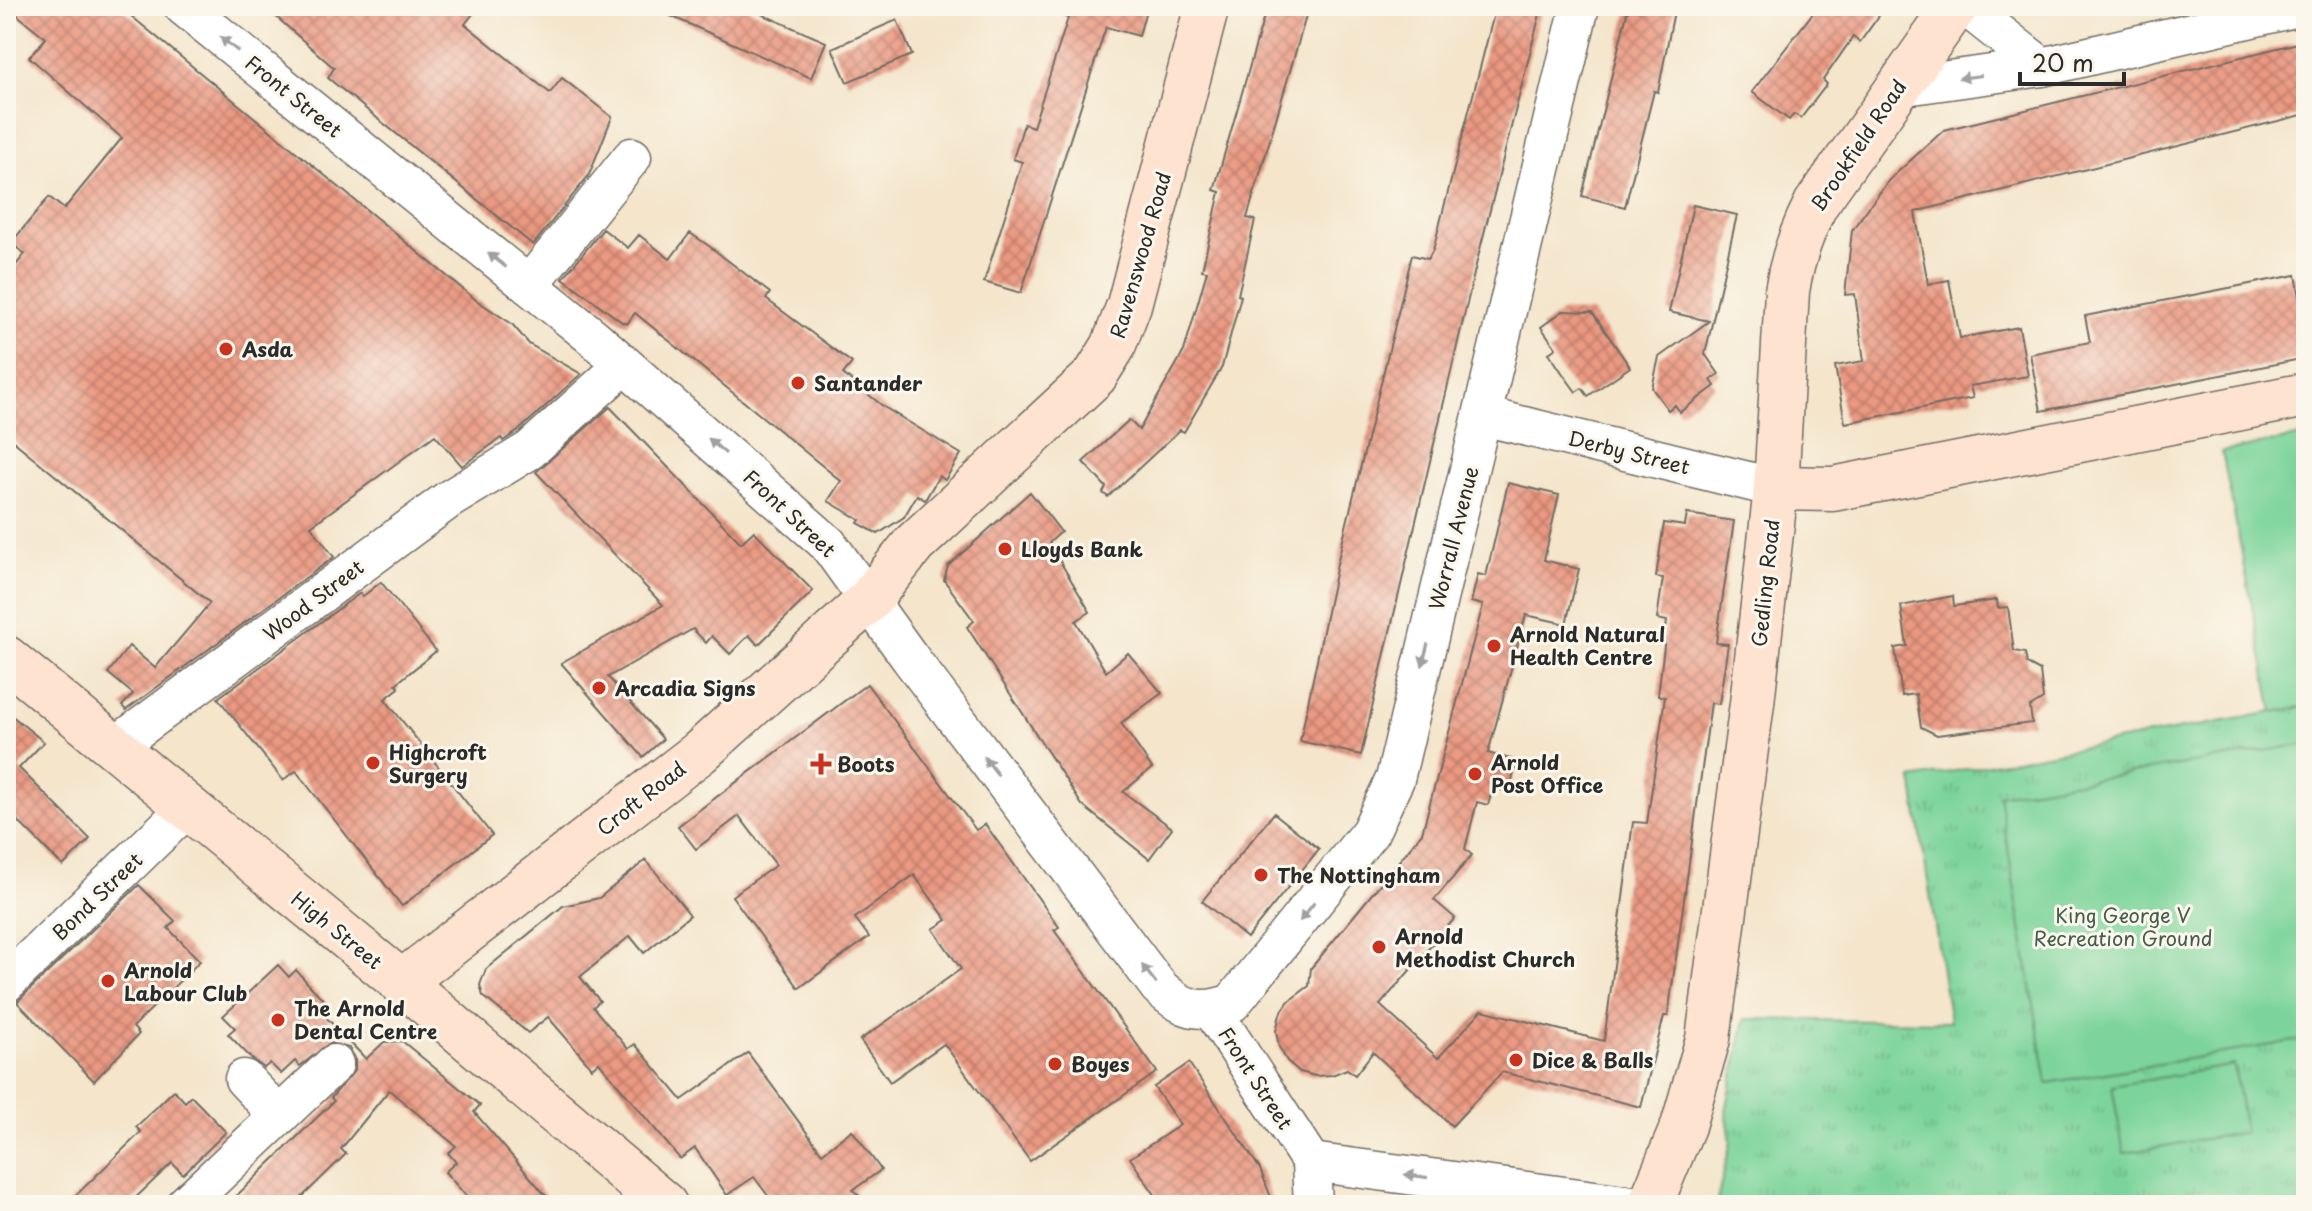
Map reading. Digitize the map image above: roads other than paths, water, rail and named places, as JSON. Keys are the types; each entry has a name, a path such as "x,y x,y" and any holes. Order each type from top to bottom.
{"street":[{"name":"Front Street","path":"183,6 529,285 828,544 1159,987 1175,1002 1192,1011 1212,1010 1311,1162"},
{"name":"Ravenswood Road","path":"869,600 914,544 1073,400 1095,376 1113,347 1129,305 1207,6"},
{"name":"Worrall Avenue","path":"1212,1010 1232,1003 1261,969 1380,815 1395,779 1580,6"},
{"name":"Brookfield Road","path":"1776,488 1787,291 1792,260 1816,204 1956,6"},
{"path":"1965,6 2042,67"},
{"path":"1898,87 2042,67 2303,6"},
{"path":"529,285 632,157"},
{"name":"Wood Street","path":"114,747 448,500 530,450 624,365"},
{"path":"1776,488 1833,489 2306,395"},
{"name":"Derby Street","path":"1483,416 1776,488"},
{"name":"Gedling Road","path":"1650,1205 1683,1126 1708,1039 1776,488"},
{"name":"Croft Road","path":"402,982 699,753 869,600"},
{"name":"High Street","path":"6,658 402,982 665,1205"},
{"name":"Bond Street","path":"6,983 187,808"},
{"path":"185,1205 334,1064"},
{"path":"244,1079 279,1116"},
{"path":"1313,1205 1311,1162 1632,1205"}],"place":[{"name":"Asda","path":"226,349"},
{"name":"Santander","path":"798,383"},
{"name":"Lloyds Bank","path":"1005,549"},
{"name":"Arnold Natural Health Centre","path":"1494,646"},
{"name":"Arcadia Signs","path":"599,688"},
{"name":"Highcroft Surgery","path":"373,763"},
{"name":"Boots","path":"821,764"},
{"name":"Arnold Post Office","path":"1475,774"},
{"name":"The Nottingham","path":"1261,875"},
{"name":"Arnold Methodist Church","path":"1379,947"},
{"name":"Arnold Labour Club","path":"108,981"},
{"name":"The Arnold Dental Centre","path":"278,1020"},
{"name":"Dice & Balls","path":"1516,1060"},
{"name":"Boyes","path":"1055,1064"}],"park label":[{"name":"King George V Recreation Ground","path":"2123,926"}]}
